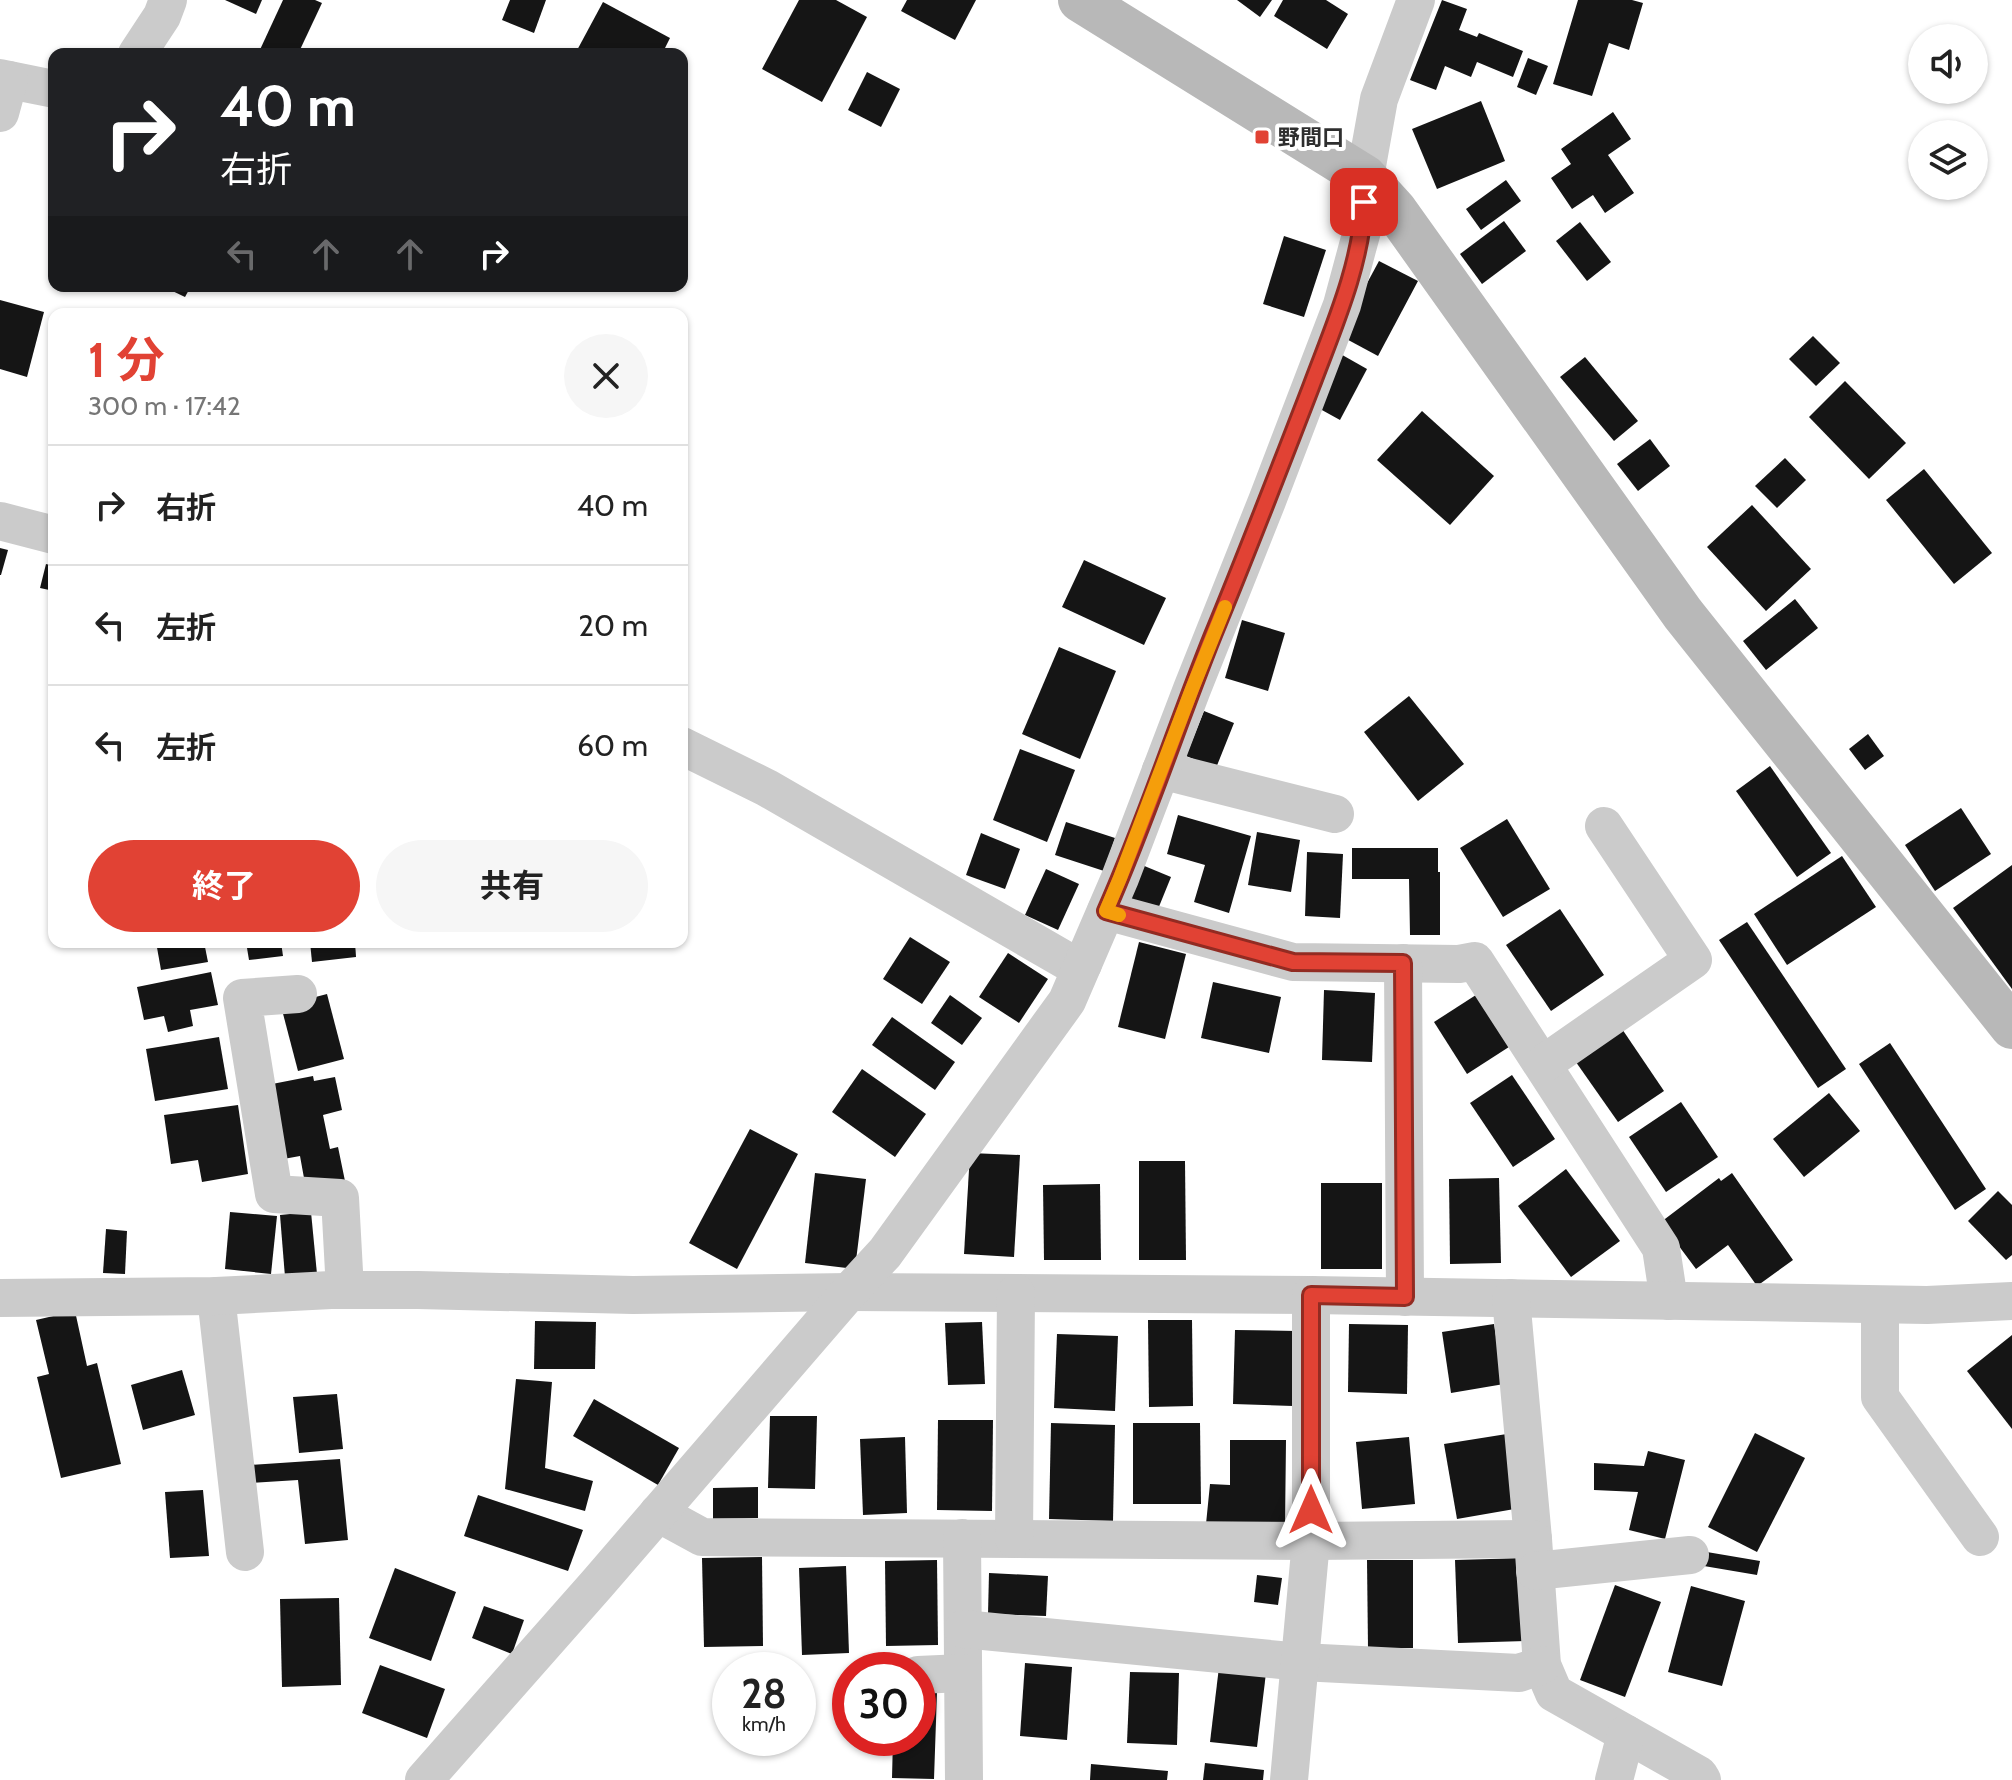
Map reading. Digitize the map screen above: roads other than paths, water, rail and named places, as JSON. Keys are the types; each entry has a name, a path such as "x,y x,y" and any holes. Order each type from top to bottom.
{"street":[{"path":"141,48 162,16 168,0"},
{"path":"1080,0 1365,177 1395,210 1683,614 2012,1027"},
{"path":"424,1780 885,1253 1067,1001 1120,878 1342,305 1363,227 1365,177 1379,99 1416,0"},
{"path":"3,91 48,89"},
{"path":"0,521 48,533"},
{"path":"688,749 767,788 1065,960 1083,964"},
{"path":"1161,770 1335,814"},
{"path":"1543,1064 1693,960 1604,826"},
{"path":"1106,911 1293,962 1459,964 1475,961 1661,1248 1669,1301"},
{"path":"1403,963 1405,1297"},
{"path":"298,994 242,998 274,1194 340,1198 345,1290"},
{"path":"0,1298 418,1290 633,1295 849,1292 1311,1295 1880,1305 2012,1301"},
{"path":"1014,1539 1016,1293"},
{"path":"1289,1780 1311,1541 1311,1295"},
{"path":"216,1296 245,1552"},
{"path":"1511,1298 1542,1665 1554,1693 1699,1775 1702,1780"},
{"path":"1880,1305 1880,1397 1980,1537"},
{"path":"658,1513 702,1537 1311,1541 1534,1555 1690,1555"},
{"path":"962,1538 964,1780"},
{"path":"963,1629 1301,1662 1519,1673 1542,1665"},
{"path":"936,1674 963,1673"},
{"path":"1614,1780 1626,1734"}],"place":[{"name":"野間口","path":"1262,137"}]}
